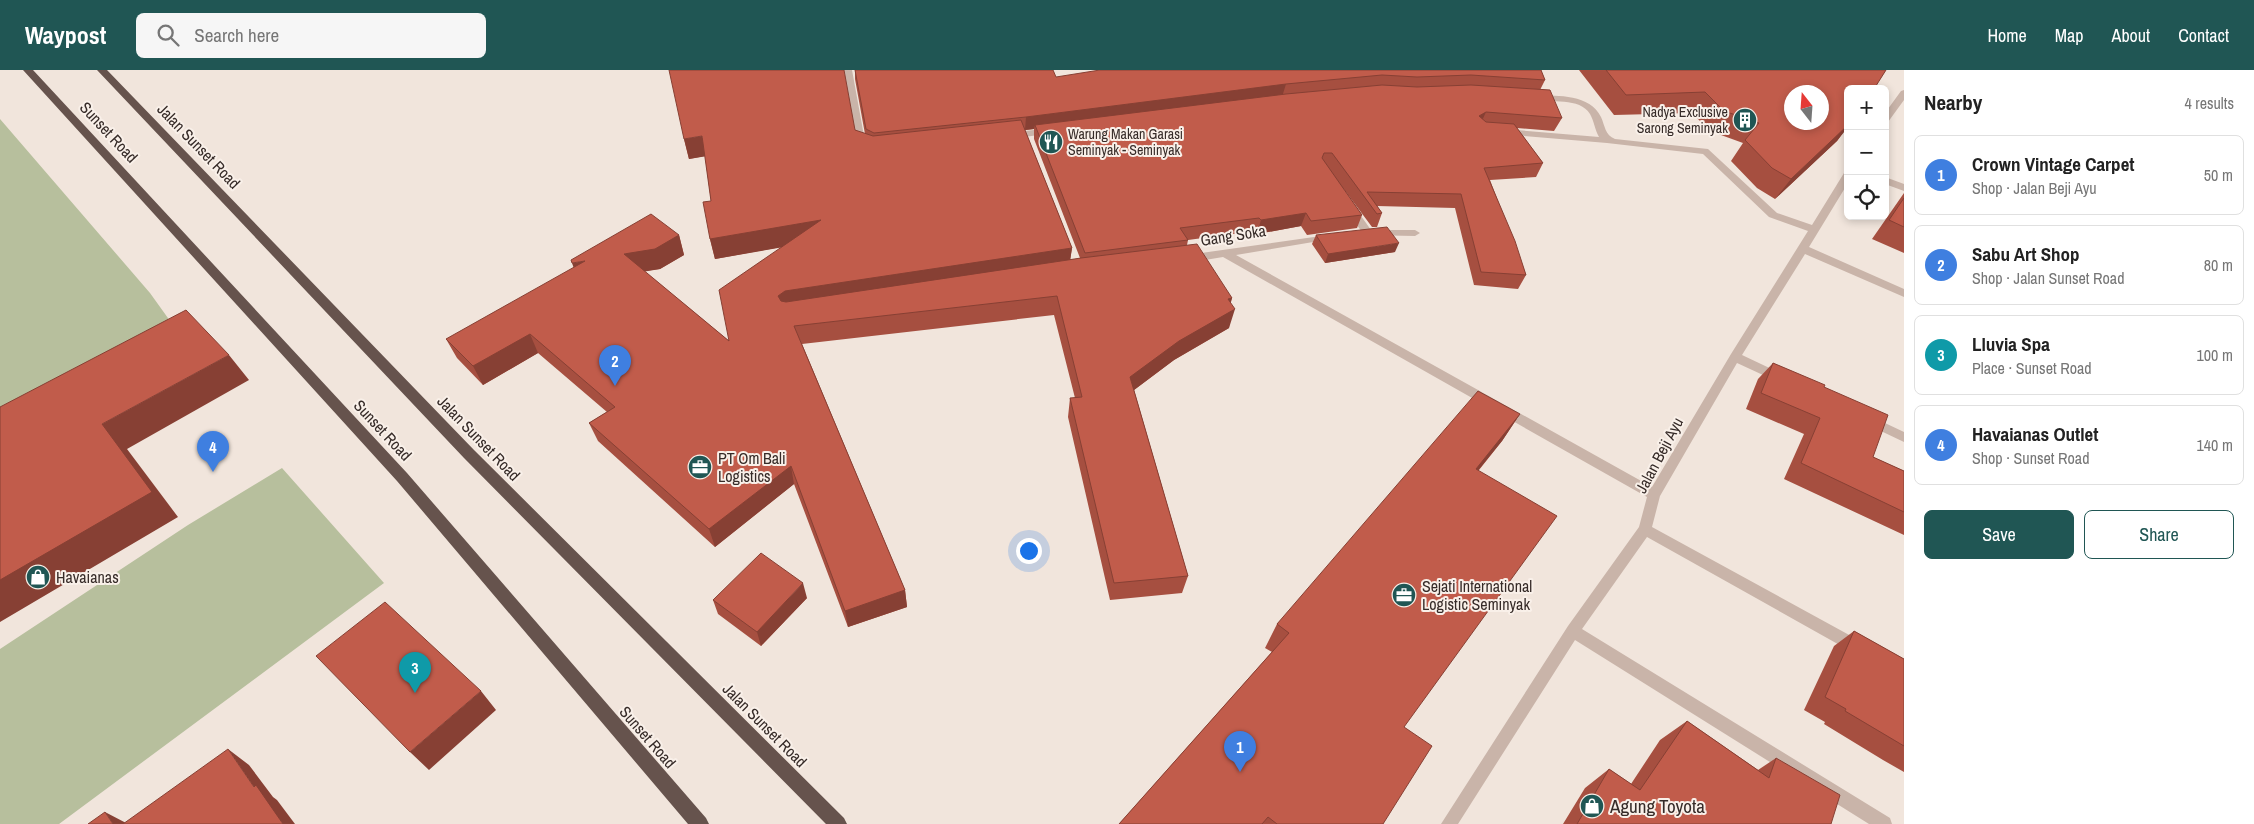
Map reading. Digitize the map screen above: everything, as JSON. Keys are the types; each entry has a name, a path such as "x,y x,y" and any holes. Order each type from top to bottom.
{"highway":[{"name":"Sunset Road","path":"28,70 402,477 700,824"},
{"name":"Jalan Sunset Road","path":"102,70 469,454 838,824"}],"street":[{"path":"848,70 859,142 860,146 868,151"},
{"path":"1889,115 1904,94"},
{"path":"1524,97 1573,101 1588,106 1593,110 1602,135 1606,140"},
{"path":"996,138 1027,139 1063,129"},
{"path":"1489,130 1704,151 1710,154 1773,215 1813,229"},
{"name":"Jalan Beji Ayu","path":"1449,824 1573,631 1645,529 1654,495 1734,357 1844,181"},
{"path":"1889,182 1904,188"},
{"path":"1346,202 1368,233"},
{"name":"Gang Soka","path":"1180,260 1226,254 1294,241 1368,233 1415,233"},
{"path":"1802,248 1904,293"},
{"path":"1226,254 1654,495"},
{"path":"1734,357 1788,382"},
{"path":"1859,416 1904,437"},
{"path":"1645,529 1870,654"},
{"path":"1573,631 1884,824"}],"green space":[{"path":"0,119 150,293 183,339 0,439"},
{"path":"282,468 384,583 59,824 0,824 0,649 188,525"}],"building":[{"path":"669,70 844,70 855,130 873,136 1021,120 1072,248 785,291 778,296 781,301 786,302 1081,258 1197,244 1232,298 1228,299 1235,309 1179,341 1130,377 1188,576 1114,583 1070,398 1082,397 1057,296 794,326 905,590 845,611 791,466 709,529 589,423 615,407 530,334 473,366 446,339 585,261 572,263 571,260 651,214 679,235 655,249 624,254 729,341 719,290 821,220 710,239 703,202 711,201 702,136 684,139"},
{"path":"855,70 1053,70 1056,77 1100,70 1541,70 1545,80 1471,75 1417,77 1382,75 1286,84 1026,117 874,133 866,129"},
{"path":"1606,70 1886,70 1877,85 1844,85 1844,129 1791,179 1772,168 1745,140 1759,123 1724,111 1705,92 1626,95"},
{"path":"1382,85 1417,87 1471,85 1550,90 1562,118 1486,112 1479,116 1486,122 1514,124 1543,163 1484,168 1515,241 1526,275 1481,272 1461,194 1367,192 1382,213 1377,214 1332,153 1324,153 1322,158 1362,215 1311,221 1306,213 1261,220 1259,218 1180,228 1188,240 1085,253 1035,125 1286,94"},
{"path":"1904,198 1904,227 1889,220"},
{"path":"1387,227 1399,243 1328,254 1316,235"},
{"path":"186,310 229,355 102,424 152,492 0,580 0,407"},
{"path":"1773,363 1888,415 1873,457 1904,471 1904,512 1801,463 1820,418 1761,393"},
{"path":"1478,391 1520,414 1476,469 1557,516 1404,727 1432,746 1383,824 1277,824 1268,817 1262,824 1119,824 1289,633 1277,624"},
{"path":"761,553 803,583 757,632 713,600"},
{"path":"385,602 481,691 410,752 316,656"},
{"path":"1854,631 1904,659 1904,746 1825,697"},
{"path":"1687,721 1769,778 1776,758 1840,795 1831,824 1577,824 1609,769 1640,790"},
{"path":"228,749 254,787 256,785 283,824 123,824"},
{"path":"105,812 113,824 88,824"}],"place":[{"name":"Nadya Exclusive Sarong Seminyak","path":"1745,120"},
{"name":"Warung Makan Garasi Seminyak - Seminyak","path":"1051,142"},
{"name":"Sabu Art Shop","path":"615,386"},
{"name":"PT Om Bali Logistics","path":"700,467"},
{"name":"Havaianas Outlet","path":"213,472"},
{"name":"Havaianas","path":"38,577"},
{"name":"Sejati International Logistic Seminyak","path":"1404,595"},
{"name":"Lluvia Spa","path":"415,693"},
{"name":"Crown Vintage Carpet","path":"1240,772"},
{"name":"Agung Toyota","path":"1592,806"}]}
